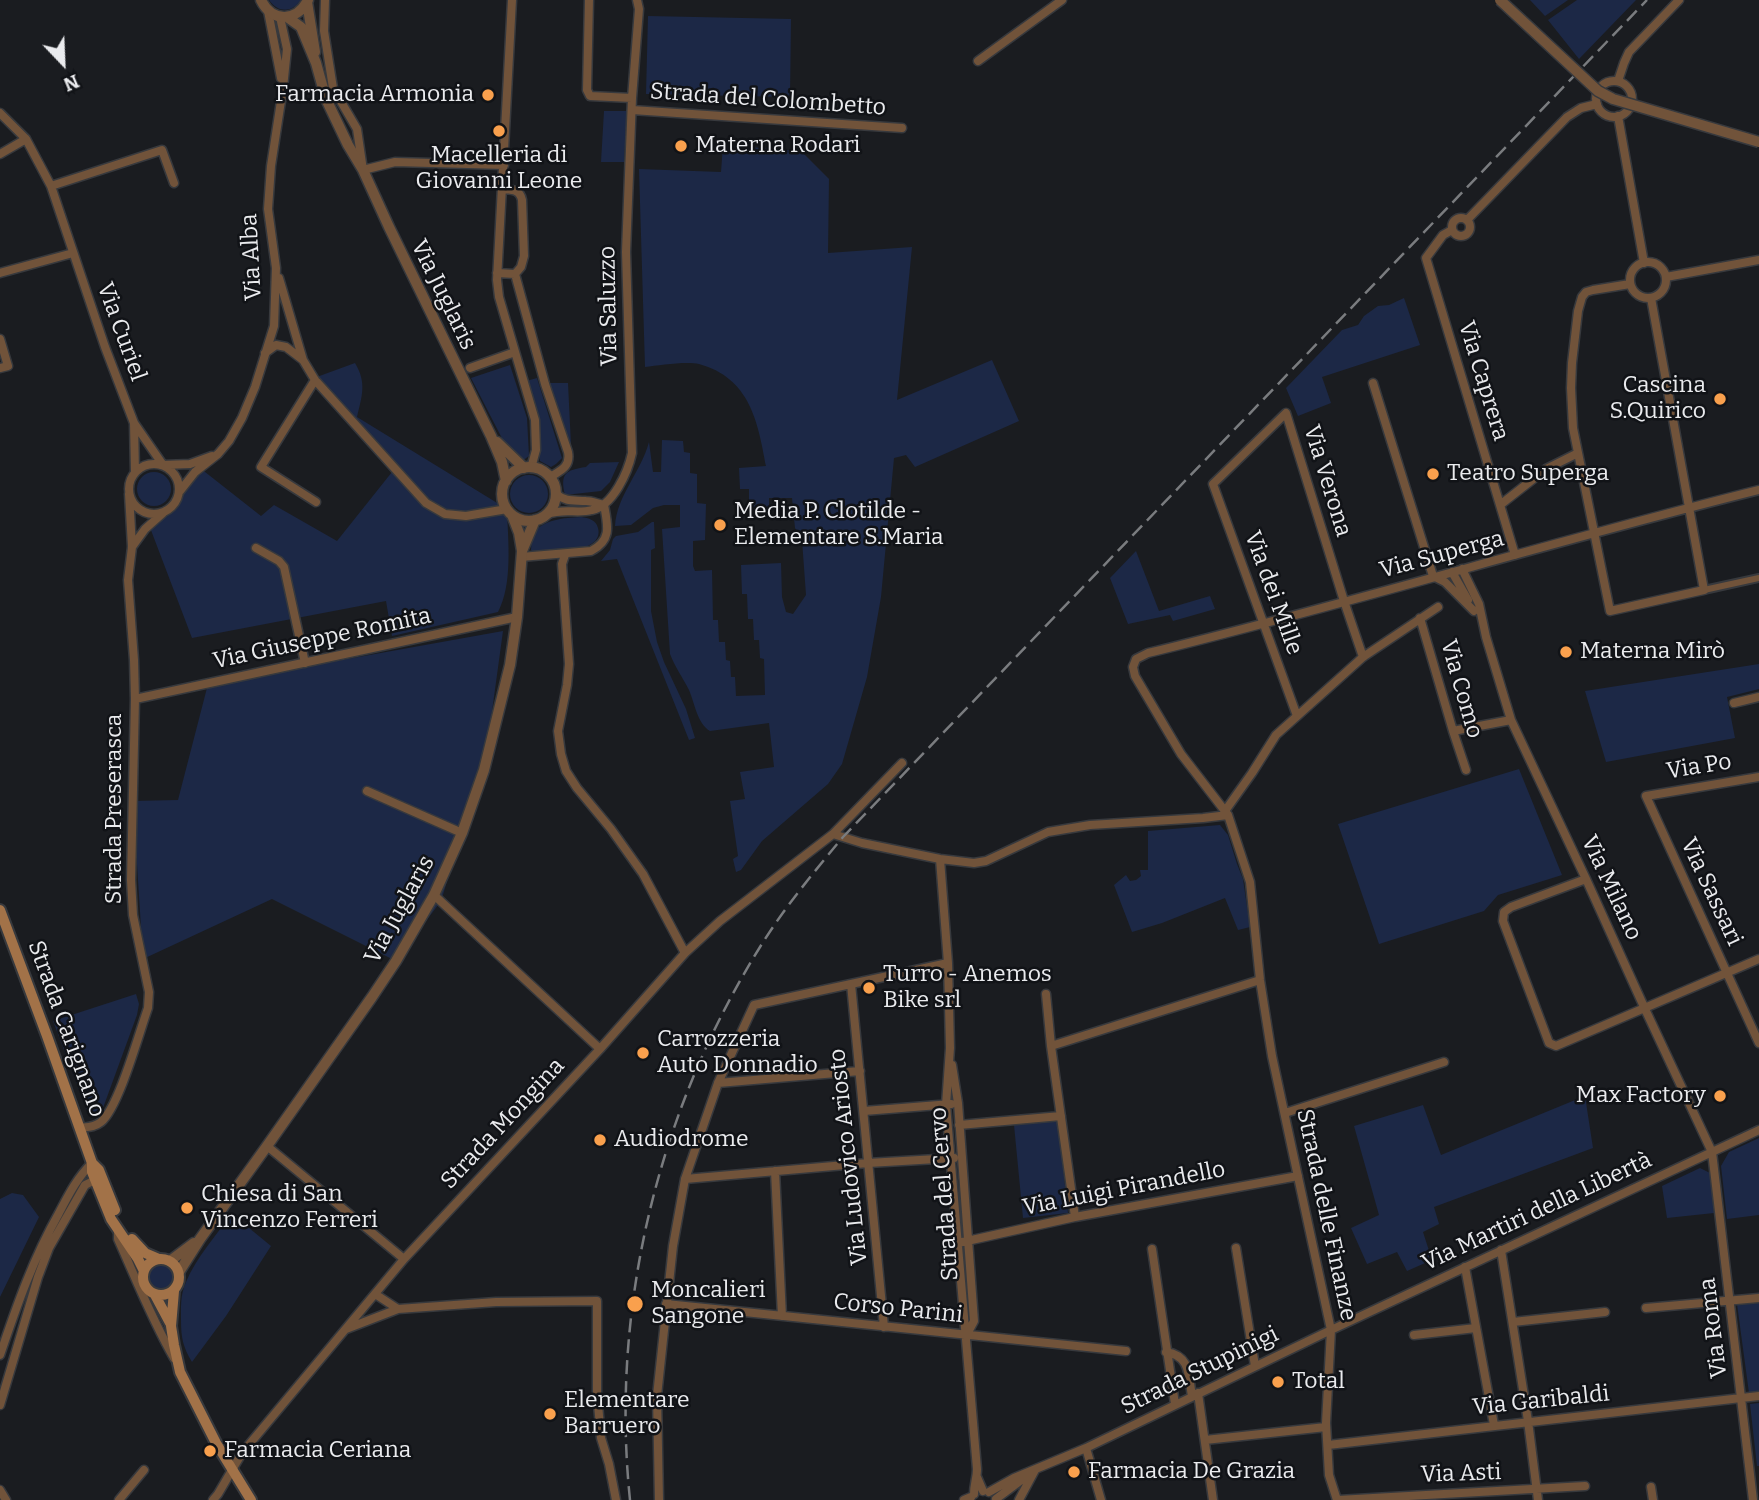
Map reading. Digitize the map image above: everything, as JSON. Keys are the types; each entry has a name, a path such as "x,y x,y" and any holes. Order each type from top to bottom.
{"main road":[{"name":"Strada Carignano","path":"0,911 80,1128 95,1180 111,1219 144,1270"},
{"name":"Strada Carignano","path":"92,1163 99,1170 120,1222 132,1241 145,1253 165,1260"},
{"path":"165,1260 177,1268 179,1283 174,1291 163,1296 155,1295 144,1286 144,1270 149,1264 165,1260"},
{"name":"Strada Carignano","path":"174,1291 171,1326 177,1364 201,1415 251,1500"},
{"name":"Strada Carignano","path":"155,1295 171,1326"}],"street":[{"path":"261,0 268,11 284,17 299,12 308,1"},
{"name":"Via Juglaris","path":"324,0 324,31 333,88 357,129 363,170"},
{"path":"513,0 497,273 499,298 535,420 536,450 528,468"},
{"path":"589,0 587,90 590,96 632,98"},
{"name":"Via Saluzzo","path":"604,506 620,483 630,464 632,453 626,252 632,98 639,9 636,0"},
{"path":"978,61 1062,0"},
{"path":"1500,0 1598,91 1613,99 1759,142"},
{"path":"1618,81 1629,52 1679,0"},
{"name":"Via Juglaris","path":"308,1 316,63"},
{"name":"Via Alba","path":"268,11 284,88"},
{"name":"Via Alba","path":"180,491 195,472 218,453 242,418 274,326 276,268 268,209 271,166 284,88 287,49 284,17"},
{"name":"Via Juglaris","path":"284,17 301,27 316,63 326,99 491,436 502,461 506,481"},
{"path":"1618,81 1626,85 1632,96 1629,109 1618,116 1610,116 1597,104 1597,95 1601,87 1618,81"},
{"path":"1467,220 1567,117 1581,108 1597,104"},
{"name":"Strada del Colombetto","path":"632,110 902,128"},
{"name":"Via Curiel","path":"0,113 26,139 51,186 105,347 134,423 163,465"},
{"path":"1618,116 1644,263"},
{"path":"0,154 26,139"},
{"path":"51,186 162,150 174,183"},
{"path":"363,170 395,162 504,165"},
{"path":"502,189 515,190 522,200 524,256 521,267 515,274"},
{"path":"1456,219 1467,220 1470,226 1468,234 1460,236 1452,230 1456,219"},
{"name":"Via Caprera","path":"1452,230 1443,235 1426,258 1515,555"},
{"path":"0,273 73,253"},
{"path":"1666,278 1759,260"},
{"path":"1644,263 1656,264 1666,278 1663,291 1651,298 1638,295 1630,284 1633,271 1644,263"},
{"path":"276,268 303,360 315,380 426,503 445,514 466,516 510,512"},
{"path":"497,273 515,274"},
{"path":"515,274 569,458 566,466 550,477"},
{"path":"1630,284 1586,292 1582,297 1572,363 1573,428 1610,611 1759,578"},
{"path":"1651,298 1704,590"},
{"path":"274,326 282,323 289,325 294,331"},
{"path":"0,339 8,366 0,368"},
{"path":"265,353 276,345 286,347 303,360"},
{"path":"470,368 536,351"},
{"path":"315,380 261,467 316,502"},
{"path":"1373,383 1433,576 1445,582 1474,611"},
{"name":"Via Verona","path":"1213,484 1286,413 1363,657"},
{"name":"Via Curiel","path":"134,423 135,472"},
{"name":"Via Juglaris","path":"491,436 511,457 528,468"},
{"path":"163,513 146,513 138,509 133,502 130,483 135,472 153,463 190,464 218,453"},
{"path":"1500,505 1546,469 1578,453"},
{"path":"132,547 145,529 177,500 180,491 176,475 163,465"},
{"path":"547,514 556,494 550,477 538,469 516,471 506,481 503,497 510,512 519,519 535,520 558,510 591,511 604,506"},
{"name":"Via dei Mille","path":"1213,484 1297,716"},
{"name":"Via Superga","path":"1136,659 1148,653 1264,624 1433,576 1759,491"},
{"name":"Strada Preserasca","path":"80,1128 100,1123 111,1110 148,1007 149,992 134,915 131,880 135,699 128,580 132,547 130,494"},
{"path":"556,494 569,501 589,501 604,506"},
{"path":"522,554 565,555 591,551 600,546 607,535 604,506"},
{"name":"Via Juglaris","path":"179,1272 396,961 435,895 462,833 484,770 510,665 522,554 519,533 510,512"},
{"name":"Via Juglaris","path":"522,554 535,520"},
{"path":"256,548 279,561 284,567 305,663"},
{"path":"565,555 562,564 569,664 558,731 566,771 643,874 685,953"},
{"path":"1473,591 1474,575 1481,564"},
{"name":"Via Milano","path":"1462,569 1479,604 1511,720 1712,1152"},
{"name":"Via Milano","path":"1452,572 1486,637"},
{"path":"833,834 862,843 974,863 986,861 1048,832 1090,825 1203,818 1226,813 1276,735 1363,657 1438,607"},
{"name":"Via Giuseppe Romita","path":"135,699 517,617"},
{"name":"Via Como","path":"1420,618 1466,770"},
{"name":"Strada delle Finanze","path":"1136,659 1133,667 1135,676 1181,754 1226,813 1250,882 1260,980 1272,1056 1331,1330 1326,1427 1329,1475 1337,1500"},
{"path":"1734,703 1759,697"},
{"path":"1453,732 1511,720"},
{"name":"Strada Mongina","path":"213,1500 242,1453 404,1259 600,1049 685,953 720,921 833,834 902,763"},
{"name":"Via Po","path":"1646,796 1759,777"},
{"path":"367,791 462,833"},
{"name":"Via Sassari","path":"1646,796 1759,1043"},
{"name":"Strada del Cervo","path":"940,859 948,963 950,1048 946,1105 977,1477 975,1496 997,1499"},
{"path":"1586,879 1504,912 1503,921 1549,1043 1556,1046 1759,958"},
{"path":"435,895 600,1049"},
{"path":"659,1500 657,1396 673,1245 685,1179 718,1083 754,1005 948,963"},
{"path":"1051,1046 1260,980"},
{"name":"Via Ludovico Ariosto","path":"851,984 884,1327"},
{"path":"1046,994 1075,1217"},
{"name":"Strada del Cervo","path":"950,1048 958,1103 974,1321 966,1336"},
{"path":"1285,1113 1444,1062"},
{"path":"718,1083 860,1071"},
{"path":"864,1111 958,1103"},
{"path":"959,1125 1061,1116"},
{"name":"Via Martiri della Libertà","path":"1331,1330 1759,1130"},
{"path":"267,1146 404,1259"},
{"name":"Via Roma","path":"1712,1152 1753,1500"},
{"path":"685,1179 961,1157"},
{"path":"0,1355 41,1244 79,1176 92,1163"},
{"path":"775,1171 782,1316"},
{"name":"Via Luigi Pirandello","path":"958,1243 1075,1217 1298,1175"},
{"path":"0,1405 49,1248 85,1185 95,1180"},
{"name":"Strada Carignano","path":"118,1230 118,1239 159,1332 177,1364"},
{"name":"Via Juglaris","path":"165,1260 200,1239"},
{"path":"1236,1248 1255,1366"},
{"path":"1152,1249 1175,1404"},
{"path":"1501,1250 1538,1500"},
{"path":"1465,1267 1494,1425"},
{"path":"375,1294 398,1309"},
{"path":"1646,1308 1759,1298"},
{"path":"344,1330 398,1309 496,1302 597,1301 597,1393 601,1438 617,1500"},
{"name":"Corso Parini","path":"666,1304 1126,1351"},
{"path":"1513,1322 1605,1312"},
{"path":"1414,1335 1476,1328"},
{"name":"Strada Stupinigi","path":"975,1496 1086,1448 1331,1330"},
{"path":"1166,1352 1176,1353 1183,1359 1195,1394 1205,1440 1213,1500"},
{"name":"Via Garibaldi","path":"1328,1445 1759,1396"},
{"path":"1205,1440 1326,1427"},
{"path":"1086,1448 1101,1500"},
{"path":"119,1500 144,1470"},
{"path":"1019,1500 1035,1470"},
{"name":"Strada Stupinigi","path":"997,1499 1035,1470"},
{"name":"Via Asti","path":"1337,1500 1585,1486"},
{"path":"1651,1487 1653,1500"},
{"path":"0,1490 6,1500"}],"shaded area":[{"path":"269,0 301,0 285,10"},
{"path":"1530,0 1568,0 1545,16"},
{"path":"1577,0 1636,0 1579,59 1548,20"},
{"path":"648,16 791,19 790,97 646,94"},
{"path":"604,111 627,111 624,162 601,162"},
{"path":"723,145 801,151 829,179 828,253 912,247 897,400 992,360 1019,421 915,467 906,455 894,458 881,597 867,677 842,764 828,784 762,841 741,870 736,872 733,859 738,856 730,801 745,799 740,772 774,767 769,723 710,731 699,718 689,690 670,654 662,529 680,527 680,505 653,508 631,525 615,526 620,504 649,442 653,472 661,472 662,440 683,441 684,452 690,453 690,473 697,474 697,503 706,504 705,540 693,541 693,566 695,571 712,570 713,620 718,620 719,642 725,642 726,660 730,661 731,677 735,677 736,696 765,695 764,659 760,658 759,640 754,640 753,619 748,619 747,594 742,594 741,565 781,563 782,597 786,612 793,614 806,595 802,540 795,528 792,498 769,498 769,512 749,512 749,489 740,489 739,468 766,466 755,418 741,391 730,380 716,371 694,363 645,367 639,169 721,172"},
{"path":"1404,298 1420,345 1322,377 1331,403 1298,416 1286,388 1342,330 1358,325 1364,316 1378,306 1389,305"},
{"path":"355,363 362,383 357,417 507,509 508,576 498,612 392,636 386,601 192,638 149,525 200,468 261,516 274,505 337,541 392,472 314,378"},
{"path":"510,365 527,418 529,456 522,461 510,454 471,378"},
{"path":"537,378 562,458 551,467 540,461 526,381"},
{"path":"548,383 568,383 571,445 567,443"},
{"path":"619,462 610,482 601,491 565,495 563,482 569,472 586,467 590,463"},
{"path":"154,472 166,477 171,489 166,501 154,506 142,501 137,489 142,477"},
{"path":"529,475 543,480 548,494 543,508 529,513 515,508 510,494 515,480"},
{"path":"581,517 592,520 597,525 598,536 593,543 563,552 534,554 531,550 532,533 537,528 555,520"},
{"path":"652,522 655,548 651,550 651,611 657,642 686,709 695,738 689,740 617,559 601,561 616,536 638,532"},
{"path":"1136,551 1159,611 1210,596 1215,609 1173,621 1170,615 1128,624 1110,578"},
{"path":"503,631 484,770 441,901 396,961 272,899 143,959 133,801 178,800 208,684"},
{"path":"1759,664 1759,689 1727,697 1735,738 1606,762 1585,691"},
{"path":"1519,769 1562,875 1498,895 1484,911 1379,944 1338,824"},
{"path":"1220,825 1228,835 1243,879 1250,927 1238,930 1225,898 1132,932 1114,885 1126,875 1130,881 1136,880 1141,876 1140,870 1148,870 1148,831"},
{"path":"136,994 139,1004 137,1015 103,1108 92,1115 88,1113 53,1021"},
{"path":"1585,1096 1593,1148 1434,1207 1439,1224 1423,1232 1432,1260 1407,1271 1397,1252 1367,1264 1351,1228 1379,1215 1354,1126 1423,1105 1441,1155"},
{"path":"1058,1120 1068,1213 1023,1218 1014,1125"},
{"path":"1759,1138 1759,1215 1727,1219 1721,1166 1729,1152"},
{"path":"1700,1168 1710,1173 1714,1213 1667,1218 1662,1186"},
{"path":"12,1193 23,1195 39,1217 0,1297 0,1199"},
{"path":"232,1214 271,1246 226,1316 192,1362 182,1337 183,1292 195,1264"},
{"path":"161,1265 169,1269 173,1277 169,1285 161,1289 153,1285 149,1277 153,1269"},
{"path":"1759,1303 1759,1392 1749,1393 1737,1304"},
{"path":"1759,1403 1759,1466 1757,1466 1750,1404"}],"railway":[{"path":"630,1500 626,1428 628,1356 635,1284 649,1213 669,1143 694,1076 724,1010 769,933 843,837 1647,0"}],"place":[{"name":"Farmacia Armonia","path":"488,95"},
{"name":"Macelleria di Giovanni Leone","path":"499,131"},
{"name":"Materna Rodari","path":"681,146"},
{"name":"Cascina S.Quirico","path":"1720,399"},
{"name":"Teatro Superga","path":"1433,474"},
{"name":"Media P. Clotilde - Elementare S.Maria","path":"720,525"},
{"name":"Materna Mirò","path":"1566,652"},
{"name":"Turro - Anemos Bike srl","path":"869,988"},
{"name":"Carrozzeria Auto Donnadio","path":"643,1053"},
{"name":"Max Factory","path":"1720,1096"},
{"name":"Audiodrome","path":"600,1140"},
{"name":"Chiesa di San Vincenzo Ferreri","path":"187,1208"},
{"name":"Moncalieri Sangone","path":"635,1304"},
{"name":"Total","path":"1278,1382"},
{"name":"Elementare Barruero","path":"550,1414"},
{"name":"Farmacia Ceriana","path":"210,1451"},
{"name":"Farmacia De Grazia","path":"1074,1472"}]}
